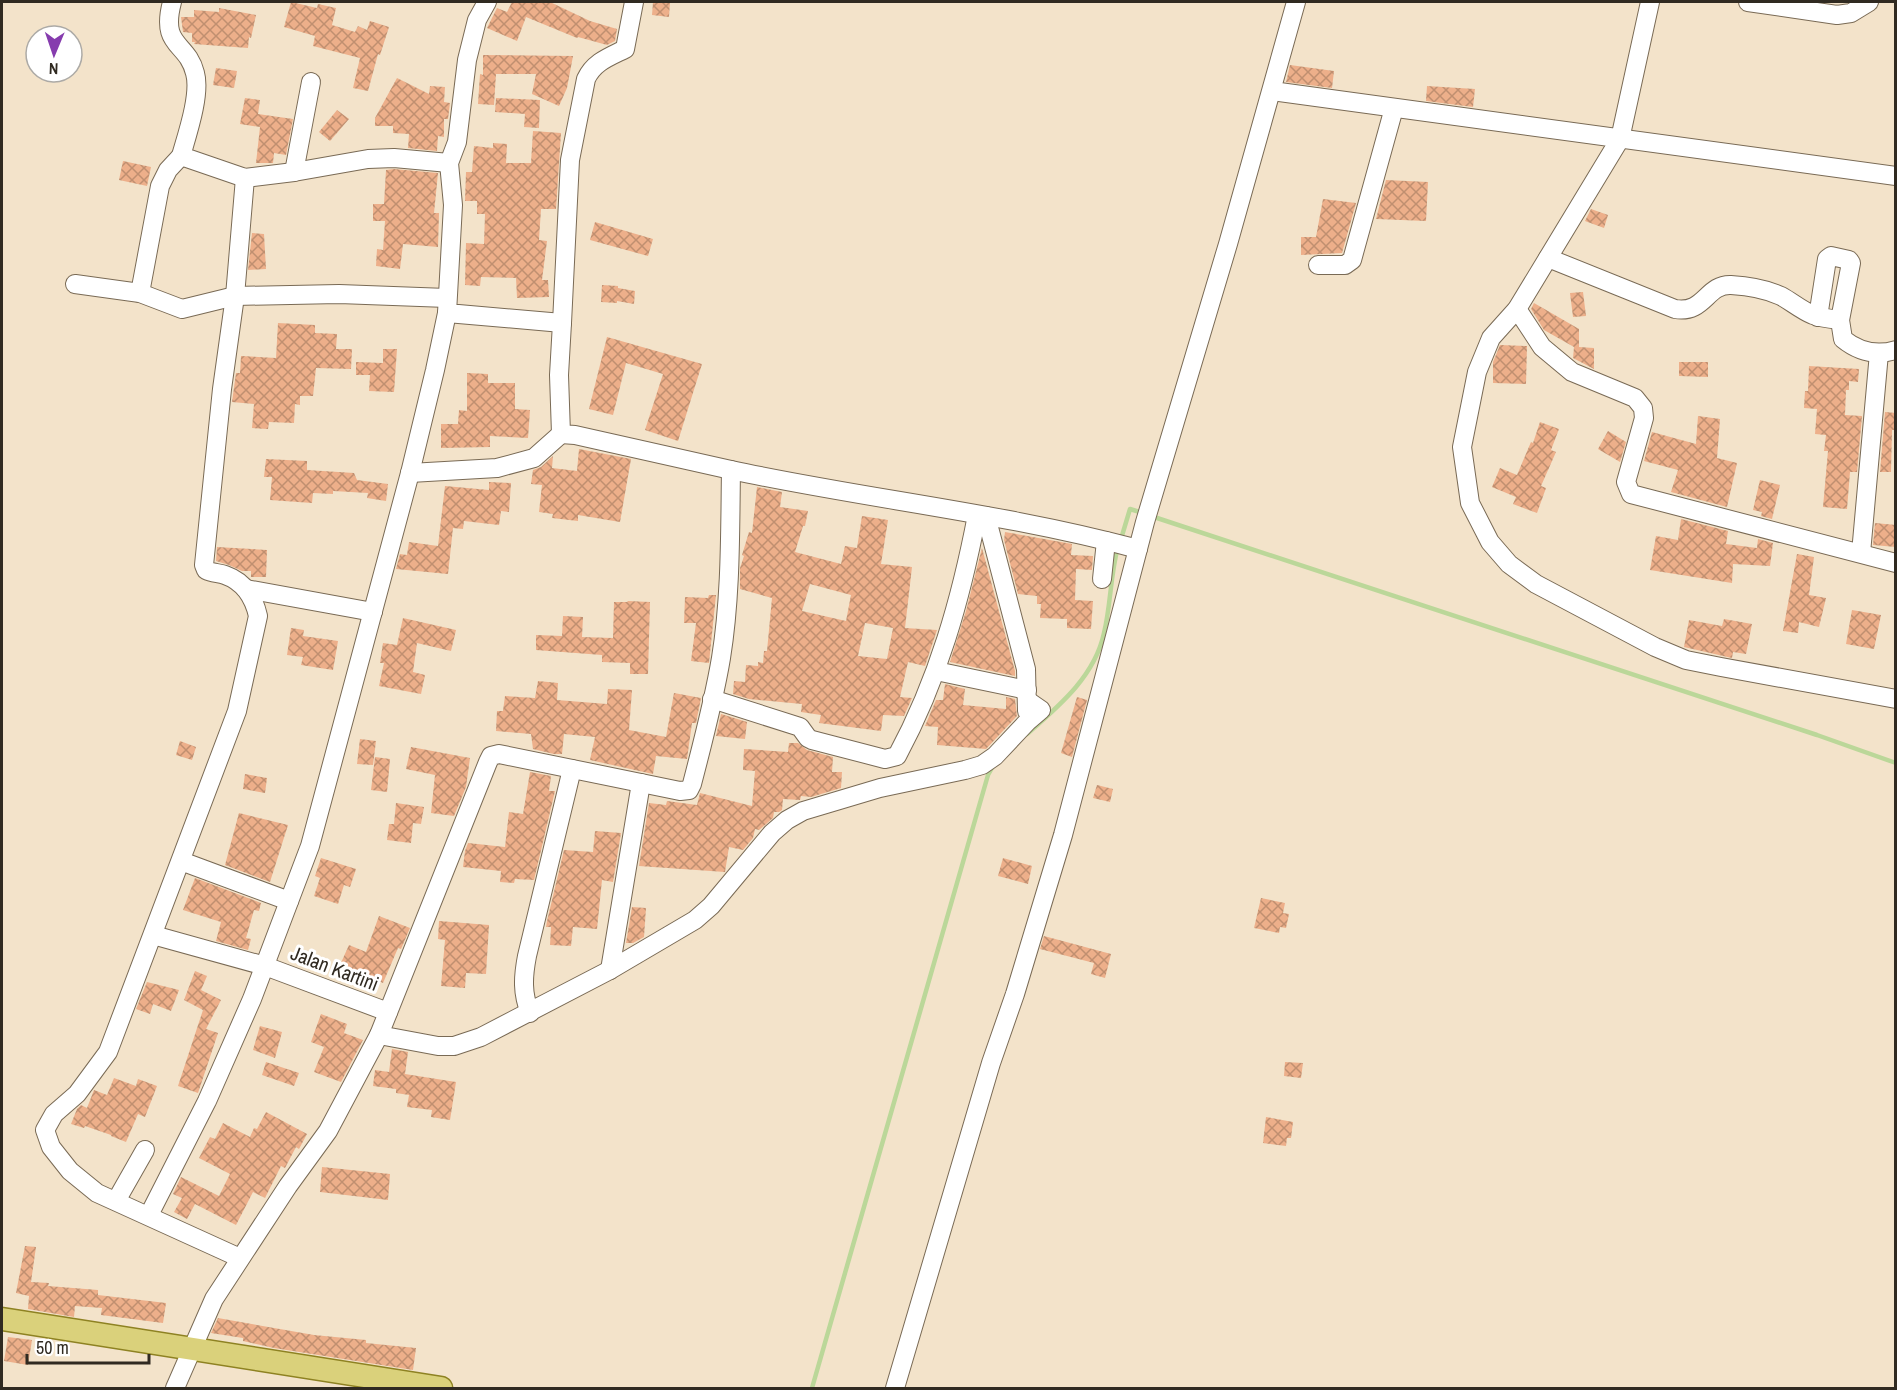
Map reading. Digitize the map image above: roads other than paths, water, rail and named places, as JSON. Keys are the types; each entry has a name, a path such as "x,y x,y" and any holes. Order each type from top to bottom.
{"main road":[{"path":"2,1319 441,1389"}],"street":[{"path":"140,292 160,186 168,170 181,156 193,111 196,77 190,61 171,37 169,14 172,2"},
{"path":"149,1215 207,1101 266,966 310,846 410,473 435,370 447,306 453,205 449,163 457,142 467,60 477,20 487,2"},
{"path":"561,434 559,375 570,160 586,79 590,70 599,62 625,49 634,2"},
{"path":"1102,579 1121,545 1147,516 1296,2"},
{"path":"1650,2 1620,139 1517,309 1491,338 1477,372 1462,447 1470,503 1490,542 1509,564 1546,590 1656,647 1686,660 1896,699"},
{"path":"1748,2 1837,15 1851,13 1869,2"},
{"path":"294,172 311,82"},
{"path":"1272,91 1896,176"},
{"path":"1318,265 1345,266 1352,260 1394,108"},
{"path":"181,156 245,178 368,159 394,158 449,163"},
{"path":"240,1258 97,1193 70,1171 51,1147 45,1130 54,1114 77,1094 108,1053 237,711 258,616 255,602 246,589 228,576 206,570 204,565 222,389 236,296 245,178"},
{"path":"1818,317 1827,259 1831,256 1849,260 1851,264 1840,320 1843,339 1857,348 1887,352 1861,553"},
{"path":"1548,258 1675,309 1690,310 1711,293 1729,285 1753,288 1778,295 1818,317 1840,320"},
{"path":"75,284 140,292 182,309 236,296 339,294 447,306 562,323"},
{"path":"1517,309 1542,347 1572,372 1635,398 1643,408 1644,418 1626,482 1630,494 1896,563"},
{"path":"410,473 497,468 534,458 561,434 575,435 731,470 982,516 1121,545"},
{"path":"175,1389 194,1350 214,1299 288,1186 328,1131 379,1035 491,756 499,754 681,791 689,790 721,658 727,608 731,470"},
{"path":"712,699 800,727 810,739 891,759 899,754 936,671 957,608 982,516"},
{"path":"982,516 1026,669 1028,695"},
{"path":"896,1389 991,1063 1015,994 1063,835 1121,545"},
{"path":"246,589 373,612"},
{"path":"379,1035 438,1046 454,1046 481,1037 530,1013 610,970 695,920 711,906 772,833 787,820 803,811 880,788 964,771 982,765 1041,710 1028,695 936,671"},
{"path":"530,1013 524,998 523,979 572,769"},
{"path":"610,970 641,783"},
{"path":"181,861 290,901"},
{"name":"Jalan Kartini","path":"153,935 266,966 388,1012"},
{"path":"116,1201 145,1150"}],"waterway":[{"path":"1121,539 1130,509 1143,513"},
{"path":"1151,516 1896,763"},
{"path":"1027,734 1063,701 1093,663 1104,633 1118,547"},
{"path":"812,1388 988,775 993,766"}]}
